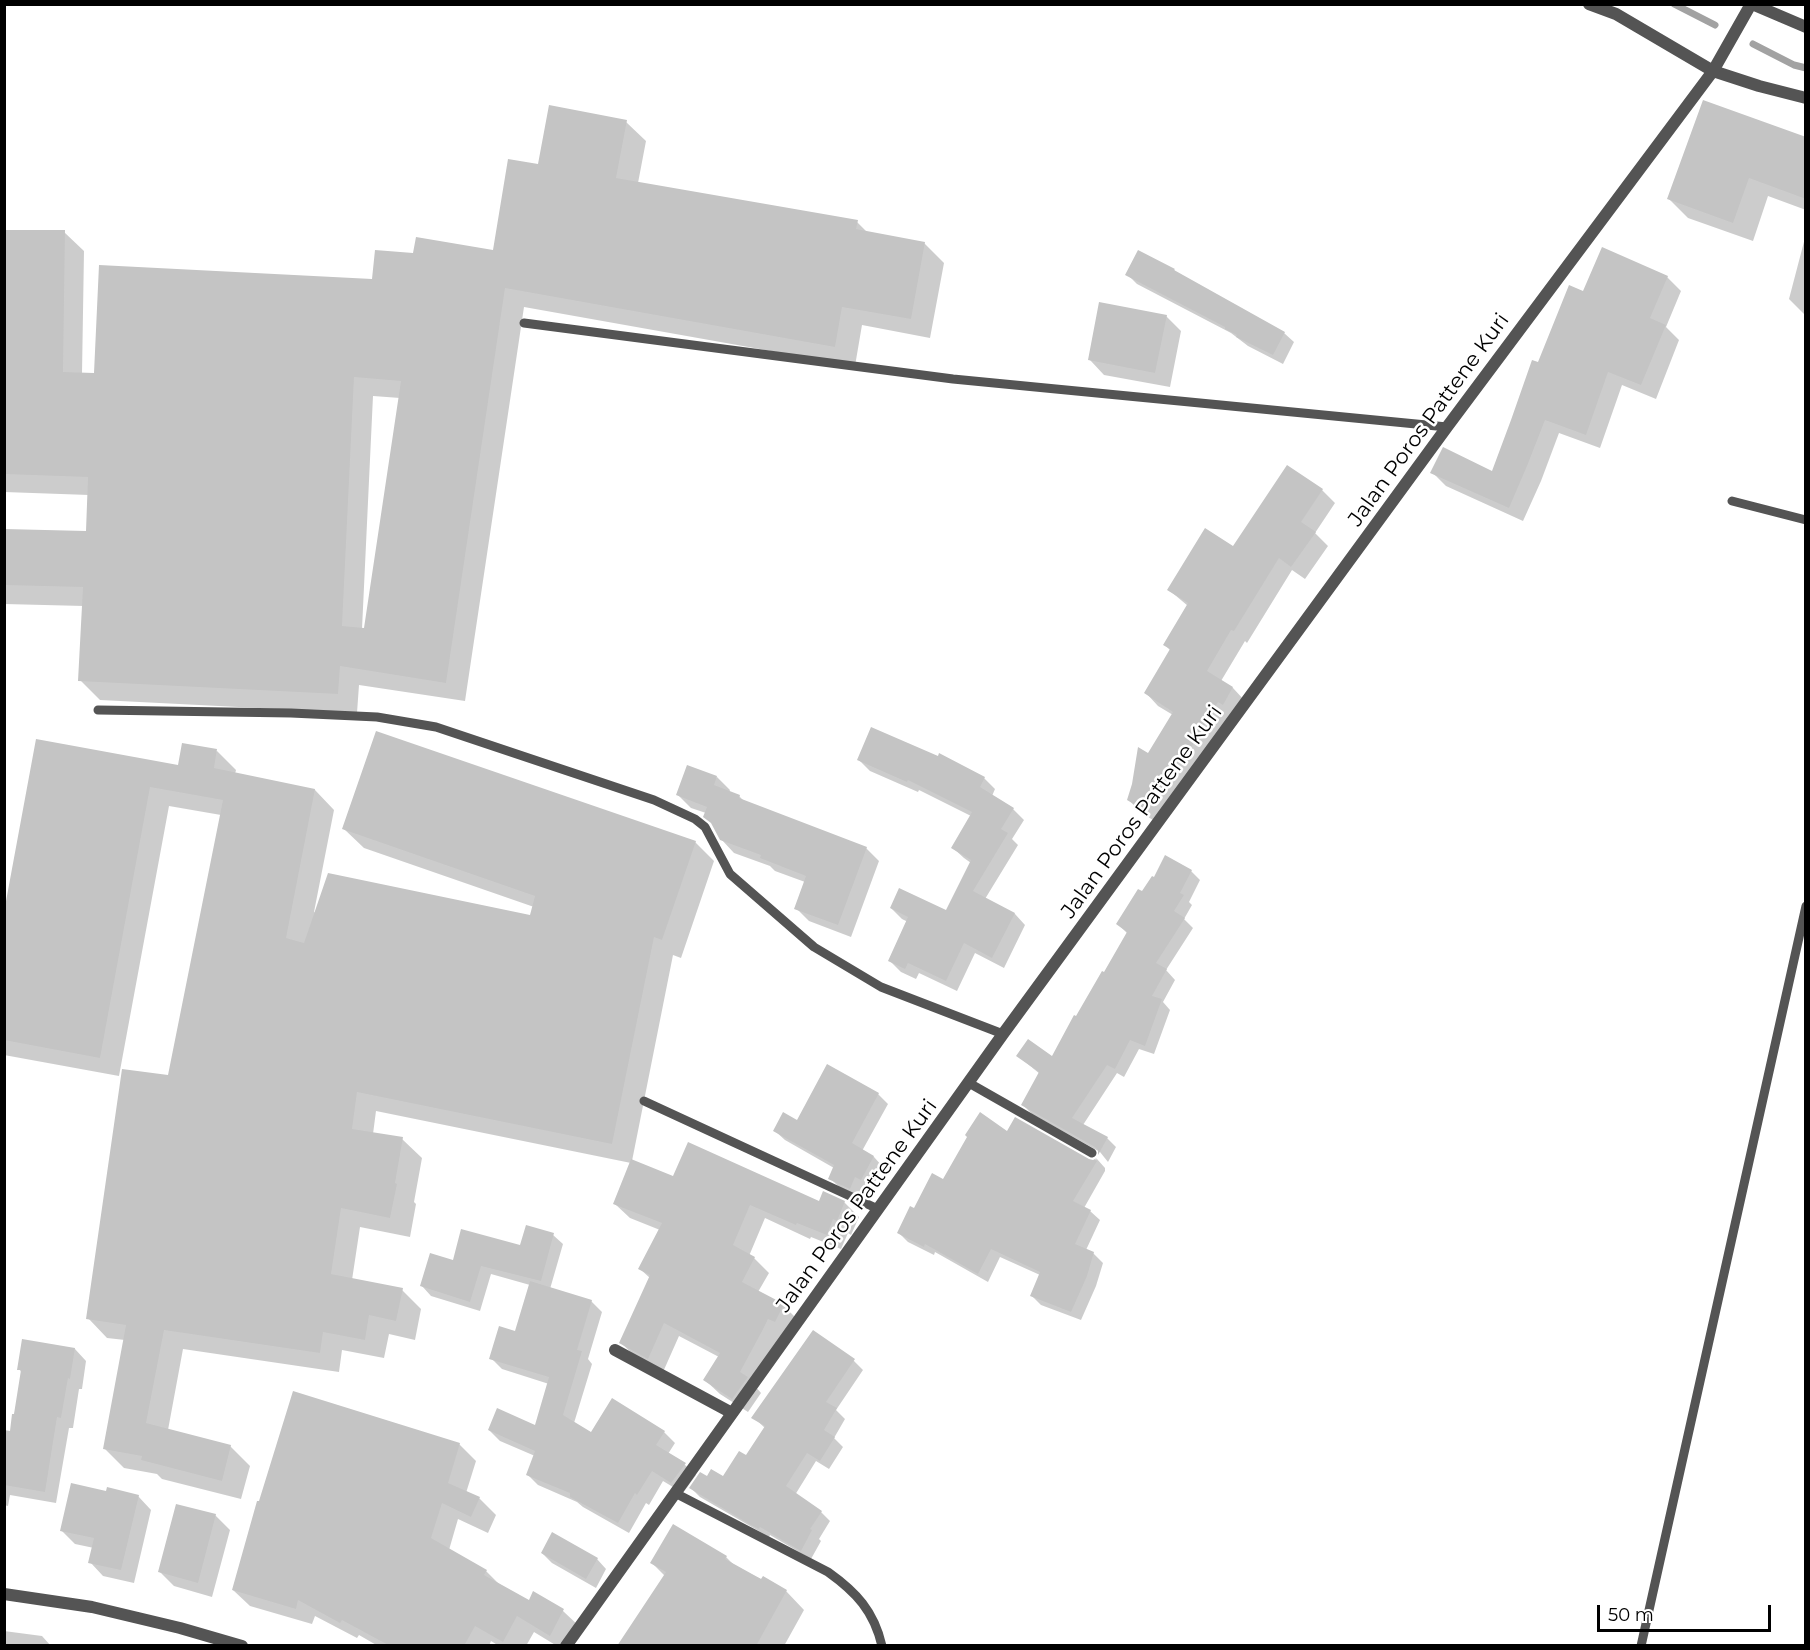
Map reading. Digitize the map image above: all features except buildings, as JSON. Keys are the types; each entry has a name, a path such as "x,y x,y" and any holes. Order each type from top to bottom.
{"street":[{"path":"1589,4 1616,14 1713,71 1806,98"},
{"path":"1751,4 1806,27"},
{"name":"Jalan Poros Pattene Kuri","path":"566,1646 1003,1034 1447,427 1713,71 1751,4"},
{"path":"615,1350 732,1413"},
{"path":"4,1594 92,1607 180,1628 242,1646"}],"lane":[{"path":"524,323 953,380 1447,427"},
{"path":"1732,501 1806,520"},
{"path":"98,710 291,713 377,717 436,727 654,800 695,819 705,827 730,874 814,947 881,987 1003,1034"},
{"path":"1641,1646 1806,906"},
{"path":"969,1083 1092,1153"},
{"path":"644,1101 878,1209"},
{"path":"675,1493 828,1572 847,1586 864,1602 882,1646"}],"waterway":[{"path":"1674,4 1715,25"},
{"path":"1753,44 1794,65 1806,68"}]}
